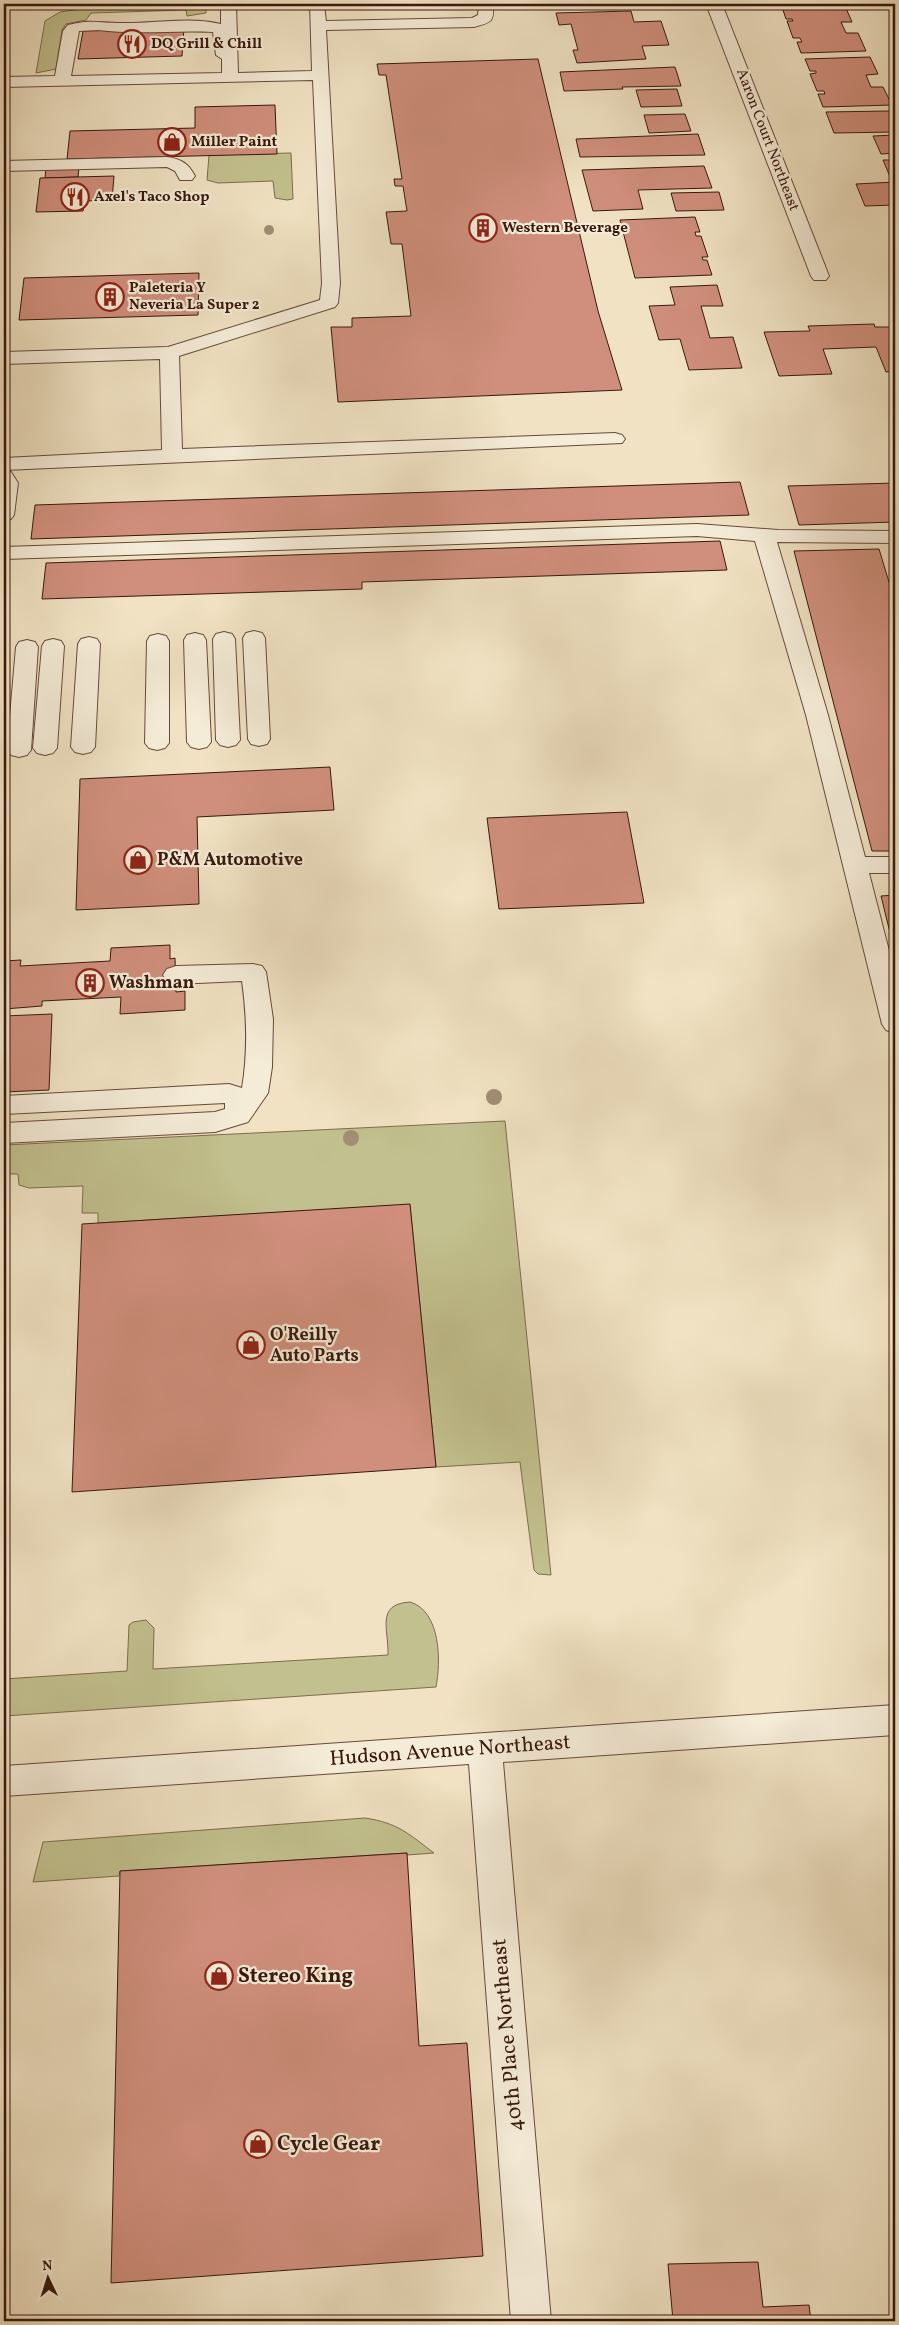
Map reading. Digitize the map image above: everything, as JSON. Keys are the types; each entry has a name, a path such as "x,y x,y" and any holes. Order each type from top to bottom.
{"street":[{"path":"228,4 230,70"},
{"path":"4,358 170,353 329,303 331,283 317,4"},
{"path":"318,26 474,22 486,18 486,4"},
{"name":"Aaron Court Northeast","path":"714,4 820,276"},
{"path":"62,81 71,31 73,28 81,26 119,28 189,26 217,28 222,34 223,54 230,70"},
{"path":"4,82 62,81 230,70 321,75"},
{"path":"4,166 157,162 174,163 182,167 186,176 174,172 152,170 4,174"},
{"path":"170,353 172,456"},
{"path":"4,464 614,439"},
{"path":"4,476 8,484 4,515"},
{"path":"4,553 697,530 764,535 849,538 895,537"},
{"path":"764,535 817,715 895,1024"},
{"path":"254,638 259,738"},
{"path":"224,639 228,740"},
{"path":"195,640 199,742"},
{"path":"157,743 158,641"},
{"path":"83,747 89,644"},
{"path":"45,748 53,646"},
{"path":"19,750 27,647"},
{"path":"855,865 895,865"},
{"path":"4,1133 215,1122 238,1115 255,1093 259,1067 260,1019 253,972 176,976"},
{"path":"4,1105 229,1092 240,1098 238,1115"},
{"name":"Hudson Avenue Northeast","path":"4,1781 895,1720"},
{"name":"40th Place Northeast","path":"485,1749 531,2321"}],"shaded area":[{"path":"206,6 206,13 187,16 186,10 91,13 86,20 66,24 62,30 56,69 36,73 45,21 60,12 80,9"},
{"path":"291,153 293,199 275,198 273,181 218,183 207,180 209,155"},
{"path":"505,1121 551,1575 538,1574 534,1570 520,1462 436,1467 410,1205 98,1223 98,1213 82,1213 83,1186 29,1188 19,1185 18,1174 4,1174 4,1145"},
{"path":"410,1602 420,1607 428,1616 437,1638 438,1677 436,1687 4,1716 4,1679 127,1671 129,1625 133,1622 146,1620 154,1628 153,1669 388,1655 386,1620 388,1613 399,1604"},
{"path":"365,1818 395,1826 434,1853 407,1855 407,1853 120,1871 119,1876 33,1882 43,1842"}],"building":[{"path":"845,6 852,22 841,22 846,33 858,33 866,51 801,53 797,42 802,42 800,38 793,38 787,21 793,21 792,19 786,19 782,7"},
{"path":"631,11 634,22 661,21 669,45 642,46 646,59 577,63 573,50 578,50 571,24 559,25 556,13"},
{"name":"DQ Grill & Chill","path":"184,28 182,56 78,59 83,31"},
{"path":"870,57 878,74 866,75 871,87 883,87 892,105 823,107 818,94 825,94 824,91 817,91 810,74 816,73 816,71 810,71 805,59"},
{"name":"Western Beverage","path":"538,59 598,311 622,390 338,402 331,327 352,327 352,318 411,316 402,244 391,244 386,212 407,211 403,186 395,186 394,179 402,179 386,75 379,75 377,64"},
{"path":"675,67 681,86 622,87 623,89 564,91 560,72"},
{"path":"677,89 682,106 641,107 636,90"},
{"name":"Miller Paint","path":"275,105 277,154 67,159 70,131 195,128 195,107"},
{"path":"826,112 895,112 895,132 834,133"},
{"path":"685,114 691,131 649,133 644,115"},
{"path":"698,134 705,155 580,157 576,139"},
{"path":"895,135 895,153 881,154 873,136"},
{"path":"883,160 895,160 895,179 891,179"},
{"path":"704,166 712,188 638,190 643,209 593,211 582,170"},
{"path":"79,167 78,177 45,178 46,168"},
{"name":"Axel's Taco Shop","path":"114,176 112,200 85,201 83,211 36,212 40,178"},
{"path":"895,182 895,205 865,206 856,184"},
{"path":"719,192 724,210 676,211 671,193"},
{"path":"695,217 700,232 695,232 696,236 701,236 708,257 702,257 703,260 707,260 712,275 635,278 620,220"},
{"name":"Paleteria Y Neveria La Super 2","path":"199,273 198,315 19,320 24,278"},
{"path":"717,285 723,306 701,306 710,338 733,337 742,368 689,370 680,339 659,340 649,306 675,305 670,287"},
{"path":"874,324 875,327 895,327 895,371 886,372 876,347 823,349 832,374 779,376 764,332 810,331 808,326"},
{"path":"740,482 749,515 31,539 35,505"},
{"path":"895,483 895,522 799,525 788,486"},
{"path":"720,541 727,570 362,582 362,589 42,599 46,563"},
{"path":"879,549 895,602 895,851 872,851 794,551"},
{"name":"P&M Automotive","path":"330,767 334,810 197,817 199,904 76,910 80,779"},
{"path":"627,812 644,903 499,909 487,818"},
{"path":"895,895 895,953 881,896"},
{"name":"Washman","path":"170,945 170,959 175,958 176,992 185,991 185,1010 120,1014 121,997 42,1001 42,1006 4,1009 4,961 21,960 20,966 110,961 111,948"},
{"path":"52,1014 49,1090 4,1092 4,1016"},
{"name":"O'Reilly Auto Parts","path":"410,1204 436,1467 72,1492 82,1224"},
{"path":"407,1853 419,2046 467,2043 483,2256 111,2283 120,1871"},
{"path":"758,2262 763,2307 809,2305 811,2321 673,2321 668,2264"}],"place":[{"name":"DQ Grill & Chill","path":"132,44"},
{"name":"Miller Paint","path":"172,142"},
{"name":"Axel's Taco Shop","path":"75,197"},
{"name":"Western Beverage","path":"483,228"},
{"name":"Paleteria Y Neveria La Super 2","path":"110,297"},
{"name":"P&M Automotive","path":"138,860"},
{"name":"Washman","path":"90,983"},
{"name":"O'Reilly Auto Parts","path":"251,1345"},
{"name":"Stereo King","path":"219,1976"},
{"name":"Cycle Gear","path":"258,2144"}]}
